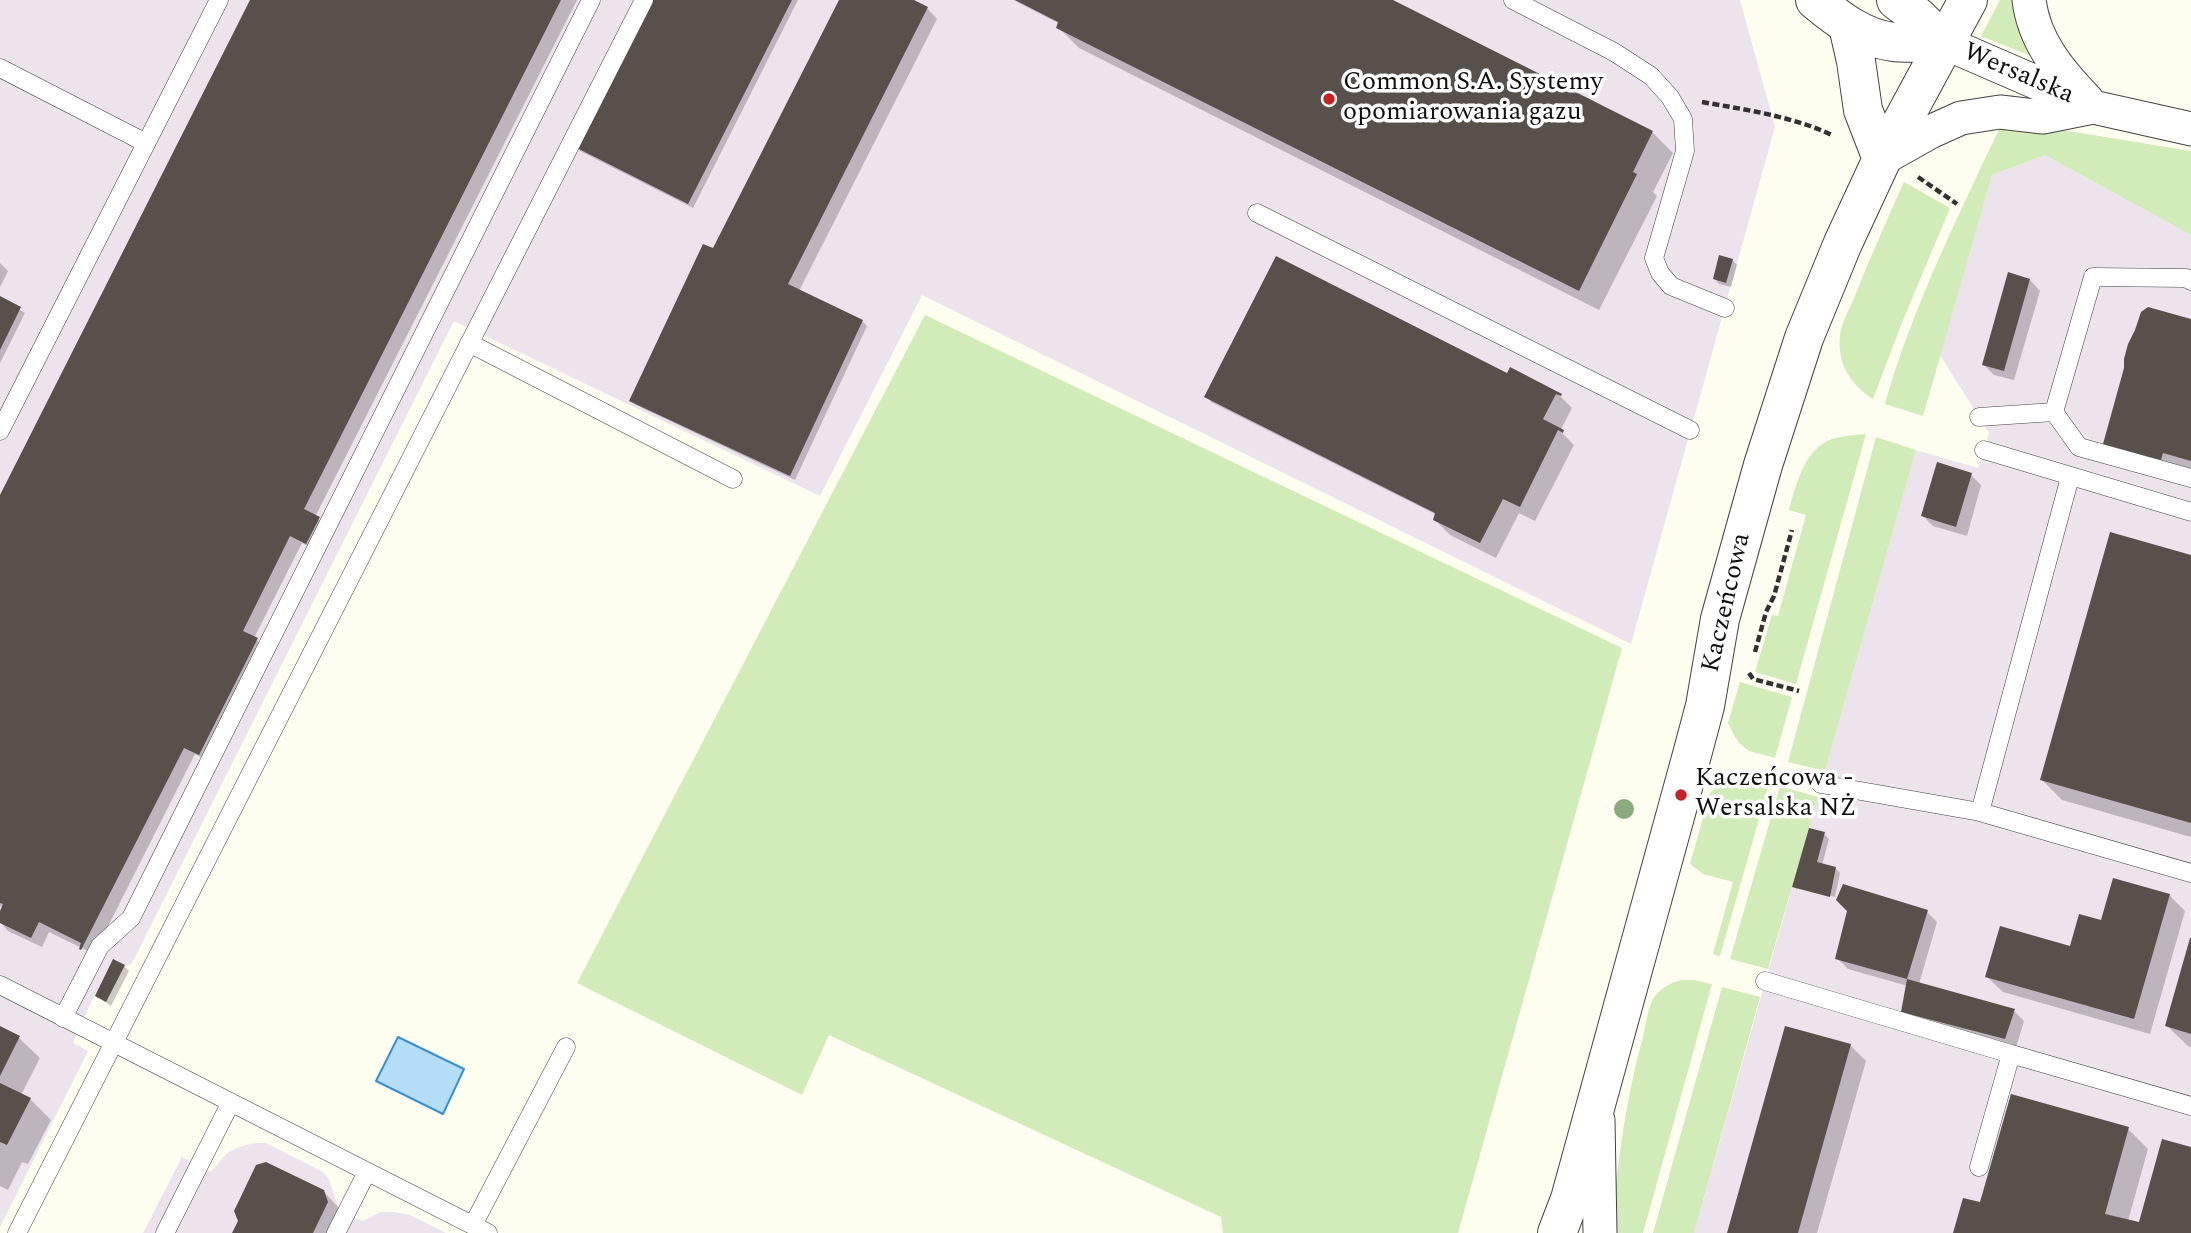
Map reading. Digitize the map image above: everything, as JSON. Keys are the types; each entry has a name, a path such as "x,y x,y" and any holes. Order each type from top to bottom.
{"street":[{"name":"Wersalska","path":"1815,0 1848,26 1873,37 1892,42 1943,42"},
{"name":"Wersalska","path":"1896,0 1943,42 2093,107 2191,129"},
{"name":"Kaczeńcowa","path":"1558,1233 1598,1099 1705,706 1720,619 1784,394 1825,285 1896,165 1943,42 1968,0"},
{"name":"Wersalska","path":"2029,0 2037,33 2046,50 2065,77 2093,107"},
{"path":"1848,26 1863,110 1896,165"},
{"name":"Wersalska","path":"1896,165 1930,132 1970,116 2000,112 2043,117 2093,107"},
{"path":"1598,1099 1601,1233"}],"lane":[{"path":"0,431 219,0"},
{"path":"63,1018 100,946 131,918 591,0"},
{"path":"17,1233 644,0"},
{"path":"1513,0 1614,52 1651,76 1672,102 1683,119 1685,151 1654,258 1660,273 1671,286 1725,308"},
{"path":"0,68 146,143"},
{"path":"1257,213 1690,430"},
{"path":"2054,412 2093,277 2186,278 2191,281"},
{"path":"469,343 733,479"},
{"path":"1979,417 2054,412"},
{"path":"2054,412 2079,447 2191,478"},
{"path":"1984,450 2191,512"},
{"path":"1980,812 2070,477"},
{"path":"1821,784 1980,812 2191,873"},
{"path":"1765,981 2191,1106"},
{"path":"0,985 481,1229 566,1047"},
{"path":"1979,1167 2011,1054"},
{"path":"165,1233 231,1102"},
{"path":"337,1233 367,1172"}],"path":[{"path":"1672,102 1698,101 1772,114 1809,124 1836,137"},
{"path":"1896,165 1957,204"},
{"path":"1792,530 1746,672 1753,679 1800,691"}],"shaded area":[{"path":"0,0 1740,0 1775,127 1631,644 922,295 820,496 454,321 131,965 125,965 106,1002 94,996 73,1043 88,1051 0,1227"},
{"path":"2045,155 2191,235 2191,1233 1694,1233 1916,450 1978,468 1989,433 1940,355 1992,175"},
{"path":"255,1143 266,1143 323,1172 329,1179 338,1207 346,1214 363,1221 381,1212 410,1215 446,1233 143,1233 182,1157 211,1172 227,1153"}],"green space":[{"path":"2000,0 2018,0 2038,59 1981,36"},
{"path":"2000,127 2050,128 2191,151 2191,235 2045,155 1992,175 1923,416 1885,404 1922,298"},
{"path":"1904,182 1950,208 1873,399 1858,387 1847,373 1841,356 1840,336 1846,316"},
{"path":"925,315 1622,648 1458,1233 1223,1233 1221,1217 829,1035 802,1095 577,983"},
{"path":"1866,434 1796,684 1755,672 1772,615 1778,616 1806,515 1789,510 1803,469 1814,451 1822,444 1836,438"},
{"path":"1876,437 1916,450 1825,771 1788,762"},
{"path":"1740,682 1792,697 1775,758 1749,751 1740,744 1728,723"},
{"path":"1738,776 1769,784 1720,956 1713,954 1733,882 1703,874 1690,864 1710,793 1721,782"},
{"path":"1780,786 1818,797 1768,969 1730,959"},
{"path":"1683,980 1712,984 1643,1233 1611,1233 1631,1086 1649,1010 1661,990"},
{"path":"1722,987 1760,997 1694,1233 1653,1233"}],"water":[{"path":"398,1037 464,1069 443,1114 376,1081"}],"building":[{"path":"250,0 561,0 304,509 320,517 306,544 290,536 243,631 258,638 199,755 184,748 81,950 81,943 39,922 31,938 0,923 3,904 0,903 0,495"},
{"path":"648,0 792,0 688,204 573,146"},
{"path":"839,0 914,0 928,7 788,284 863,320 790,476 629,401 703,244 713,248"},
{"path":"1015,0 1393,0 1653,131 1633,172 1637,174 1579,291 1056,28 1058,22"},
{"path":"1719,255 1733,259 1726,283 1713,279"},
{"path":"1276,256 1507,373 1510,367 1562,394 1556,394 1543,419 1564,430 1563,433 1558,430 1520,507 1503,499 1480,543 1433,520 1435,513 1204,397"},
{"path":"2008,272 2030,279 2004,371 1982,365"},
{"path":"0,296 21,307 0,350"},
{"path":"2148,307 2191,319 2191,461 2163,453 2161,460 2103,444 2128,344 2141,312"},
{"path":"1937,462 1972,473 1956,527 1921,516"},
{"path":"2110,532 2191,555 2191,823 2040,780"},
{"path":"1809,828 1825,832 1817,862 1836,867 1830,897 1792,887"},
{"path":"2113,878 2170,894 2134,1019 1985,977 2000,926 2070,946 2079,914 2101,920"},
{"path":"1843,884 1928,910 1907,979 1835,959 1847,911 1836,900"},
{"path":"2191,938 2191,1034 2165,1026"},
{"path":"113,959 125,965 106,1002 95,996"},
{"path":"1907,979 2015,1009 2005,1039 1901,1012"},
{"path":"0,1026 20,1036 0,1076"},
{"path":"1785,1026 1851,1044 1798,1233 1727,1233"},
{"path":"0,1083 31,1098 7,1145 0,1142"},
{"path":"2011,1094 2129,1127 2105,1214 2139,1222 2162,1139 2191,1147 2191,1233 1953,1233 1963,1198 1980,1202"},
{"path":"266,1162 324,1190 328,1202 313,1233 232,1233 238,1221 234,1211 256,1165"}],"place":[{"name":"Common S.A. Systemy opomiarowania gazu","path":"1329,99"},
{"name":"Kaczeńcowa - Wersalska NŻ","path":"1681,795"}]}
